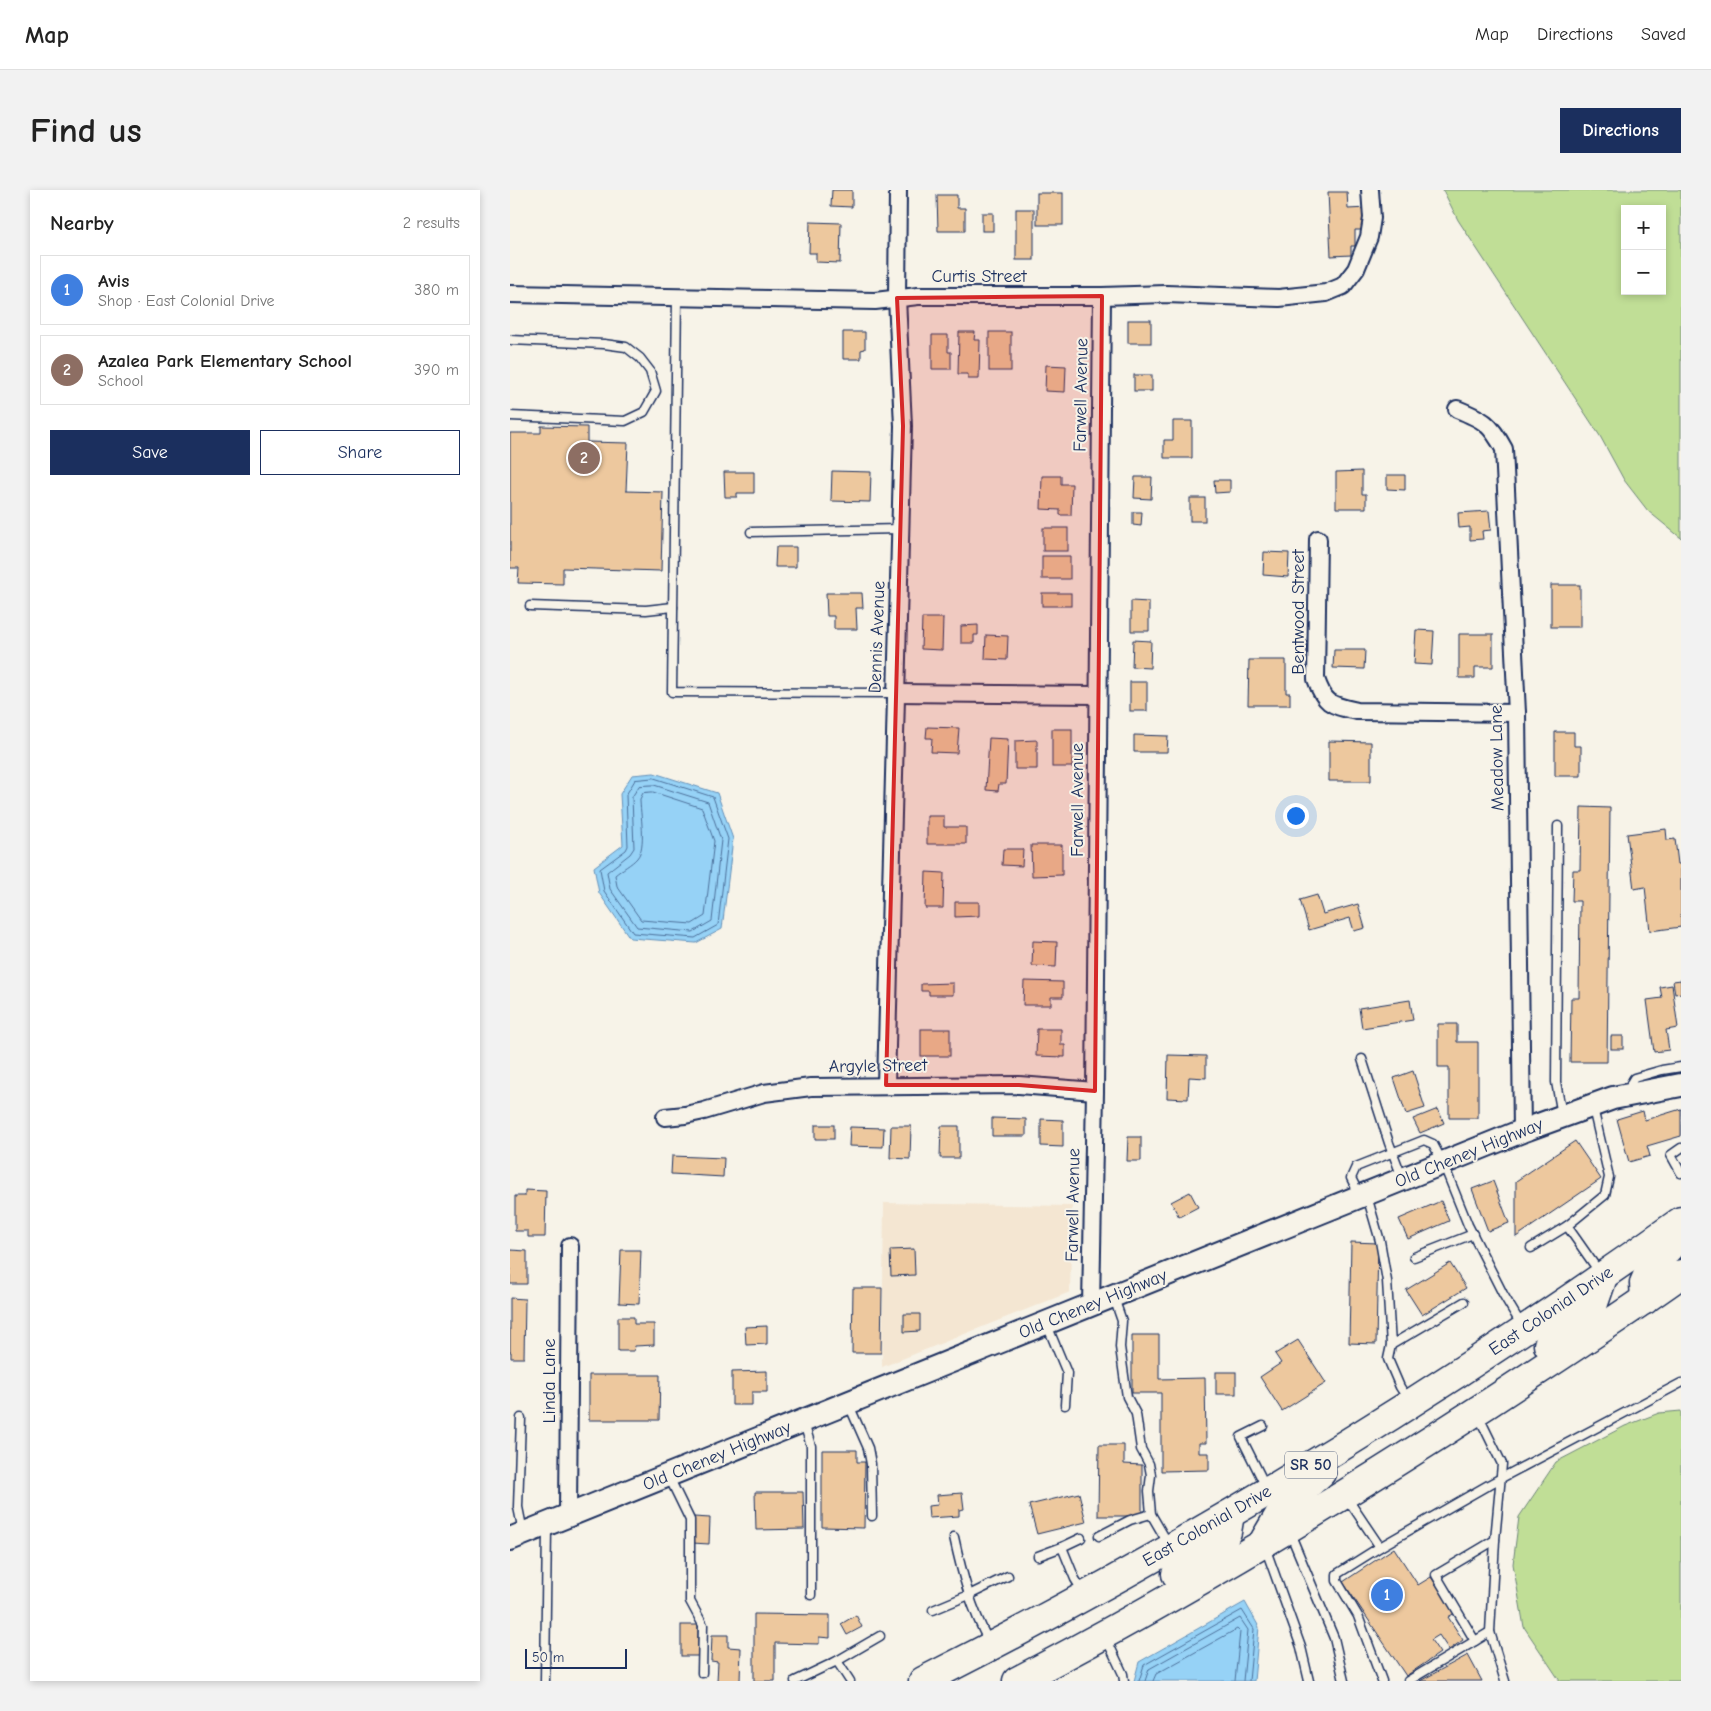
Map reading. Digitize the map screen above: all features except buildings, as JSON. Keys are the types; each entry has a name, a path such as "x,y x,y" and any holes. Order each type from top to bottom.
{"highway":[{"name":"East Colonial Drive","path":"923,1681 1171,1548 1373,1428 1524,1330 1681,1221"},
{"path":"1645,1300 1644,1283 1652,1266 1681,1235"},
{"name":"SR 50","path":"1017,1681 1109,1631 1345,1494 1571,1351 1681,1274"},
{"path":"1482,1407 1490,1387 1576,1325 1594,1303 1602,1277"},
{"path":"1263,1543 1278,1517 1295,1496 1373,1428"},
{"path":"1109,1631 1118,1613 1220,1545 1227,1532 1230,1514"}],"street":[{"name":"Dennis Avenue","path":"886,1086 903,426 897,298 898,190"},
{"name":"Curtis Street","path":"510,294 875,301 918,296 1166,294 1279,298 1326,293 1343,286 1356,269 1369,237 1372,218 1370,190"},
{"name":"Farwell Avenue","path":"1091,1305 1095,1090 1102,296"},
{"name":"Meadow Lane","path":"1457,409 1481,419 1495,433 1504,449 1517,712 1522,1131"},
{"name":"Bentwood Street","path":"1318,539 1316,679 1322,696 1335,706 1357,711 1517,712"},
{"path":"895,692 1098,695"},
{"name":"Argyle Street","path":"665,1117 704,1111 764,1093 802,1088 1019,1085 1095,1090"},
{"name":"Old Cheney Highway","path":"517,1536 1522,1131 1613,1098 1681,1085"},
{"name":"Linda Lane","path":"558,1520 570,1246"}],"lane":[{"path":"677,297 672,692 895,692"},
{"path":"510,340 604,344 626,347 640,358 650,371 656,390 644,412 625,421 510,416"},
{"path":"751,532 900,529"},
{"path":"530,606 646,610 673,607"},
{"path":"1558,826 1556,1082 1562,1117"},
{"path":"1362,1059 1403,1179"},
{"path":"1632,1095 1631,1082 1634,1078 1681,1067"},
{"path":"1531,1248 1567,1226 1605,1195 1609,1177 1592,1106"},
{"path":"1411,1404 1400,1387 1388,1359 1391,1345 1387,1281 1380,1241 1363,1195 1351,1178 1356,1167 1424,1140 1433,1144 1473,1234 1503,1294 1524,1330"},
{"path":"1681,1148 1671,1155 1681,1173"},
{"path":"1567,1226 1602,1277"},
{"path":"1414,1257 1473,1234"},
{"path":"1113,1296 1122,1321 1120,1347 1127,1397 1136,1414 1141,1449 1149,1464 1151,1474 1151,1514 1171,1548"},
{"path":"1391,1345 1464,1302"},
{"path":"1046,1323 1067,1373 1065,1404"},
{"path":"1382,1681 1358,1616 1337,1581 1337,1574 1380,1547 1502,1478 1681,1384"},
{"path":"848,1403 868,1448 871,1464 872,1516"},
{"path":"1482,1407 1502,1464 1490,1632 1505,1681"},
{"path":"517,1536 521,1418"},
{"path":"804,1421 811,1446 811,1595"},
{"path":"1262,1426 1241,1437 1269,1490"},
{"path":"668,1475 690,1520 690,1601 703,1624 702,1673"},
{"path":"1345,1494 1380,1547"},
{"path":"1100,1536 1130,1520 1151,1514"},
{"path":"545,1681 558,1520"},
{"path":"1288,1528 1334,1638 1344,1681"},
{"path":"954,1537 963,1578 982,1629 991,1646"},
{"path":"1038,1556 1081,1538"},
{"path":"1475,1641 1436,1575 1496,1540"},
{"path":"1263,1543 1301,1647 1309,1681"},
{"path":"1062,1547 1075,1579 1085,1595"},
{"path":"933,1610 1008,1576"},
{"path":"1109,1631 1124,1681"},
{"path":"1408,1681 1490,1632"},
{"path":"796,1681 837,1661 880,1636"},
{"path":"837,1661 850,1681"}],"highlighted area":[{"path":"1102,296 1095,1091 1019,1085 886,1085 903,426 897,298"}],"shaded area":[{"path":"884,1203 1072,1206 1070,1292 882,1367"}],"green space":[{"path":"1443,190 1681,190 1681,538 1648,511 1624,480 1600,436 1458,220"},
{"path":"1681,1411 1681,1681 1560,1681 1524,1627 1513,1564 1519,1517 1556,1462 1625,1426 1659,1413"}],"water":[{"path":"654,773 717,793 733,839 722,929 696,943 630,938 599,893 594,867 623,845 620,794 632,775"},
{"path":"1245,1602 1259,1627 1254,1681 1134,1681 1139,1662"}],"place":[{"name":"Azalea Park Elementary School","path":"584,458"},
{"name":"Avis","path":"1387,1595"}]}
